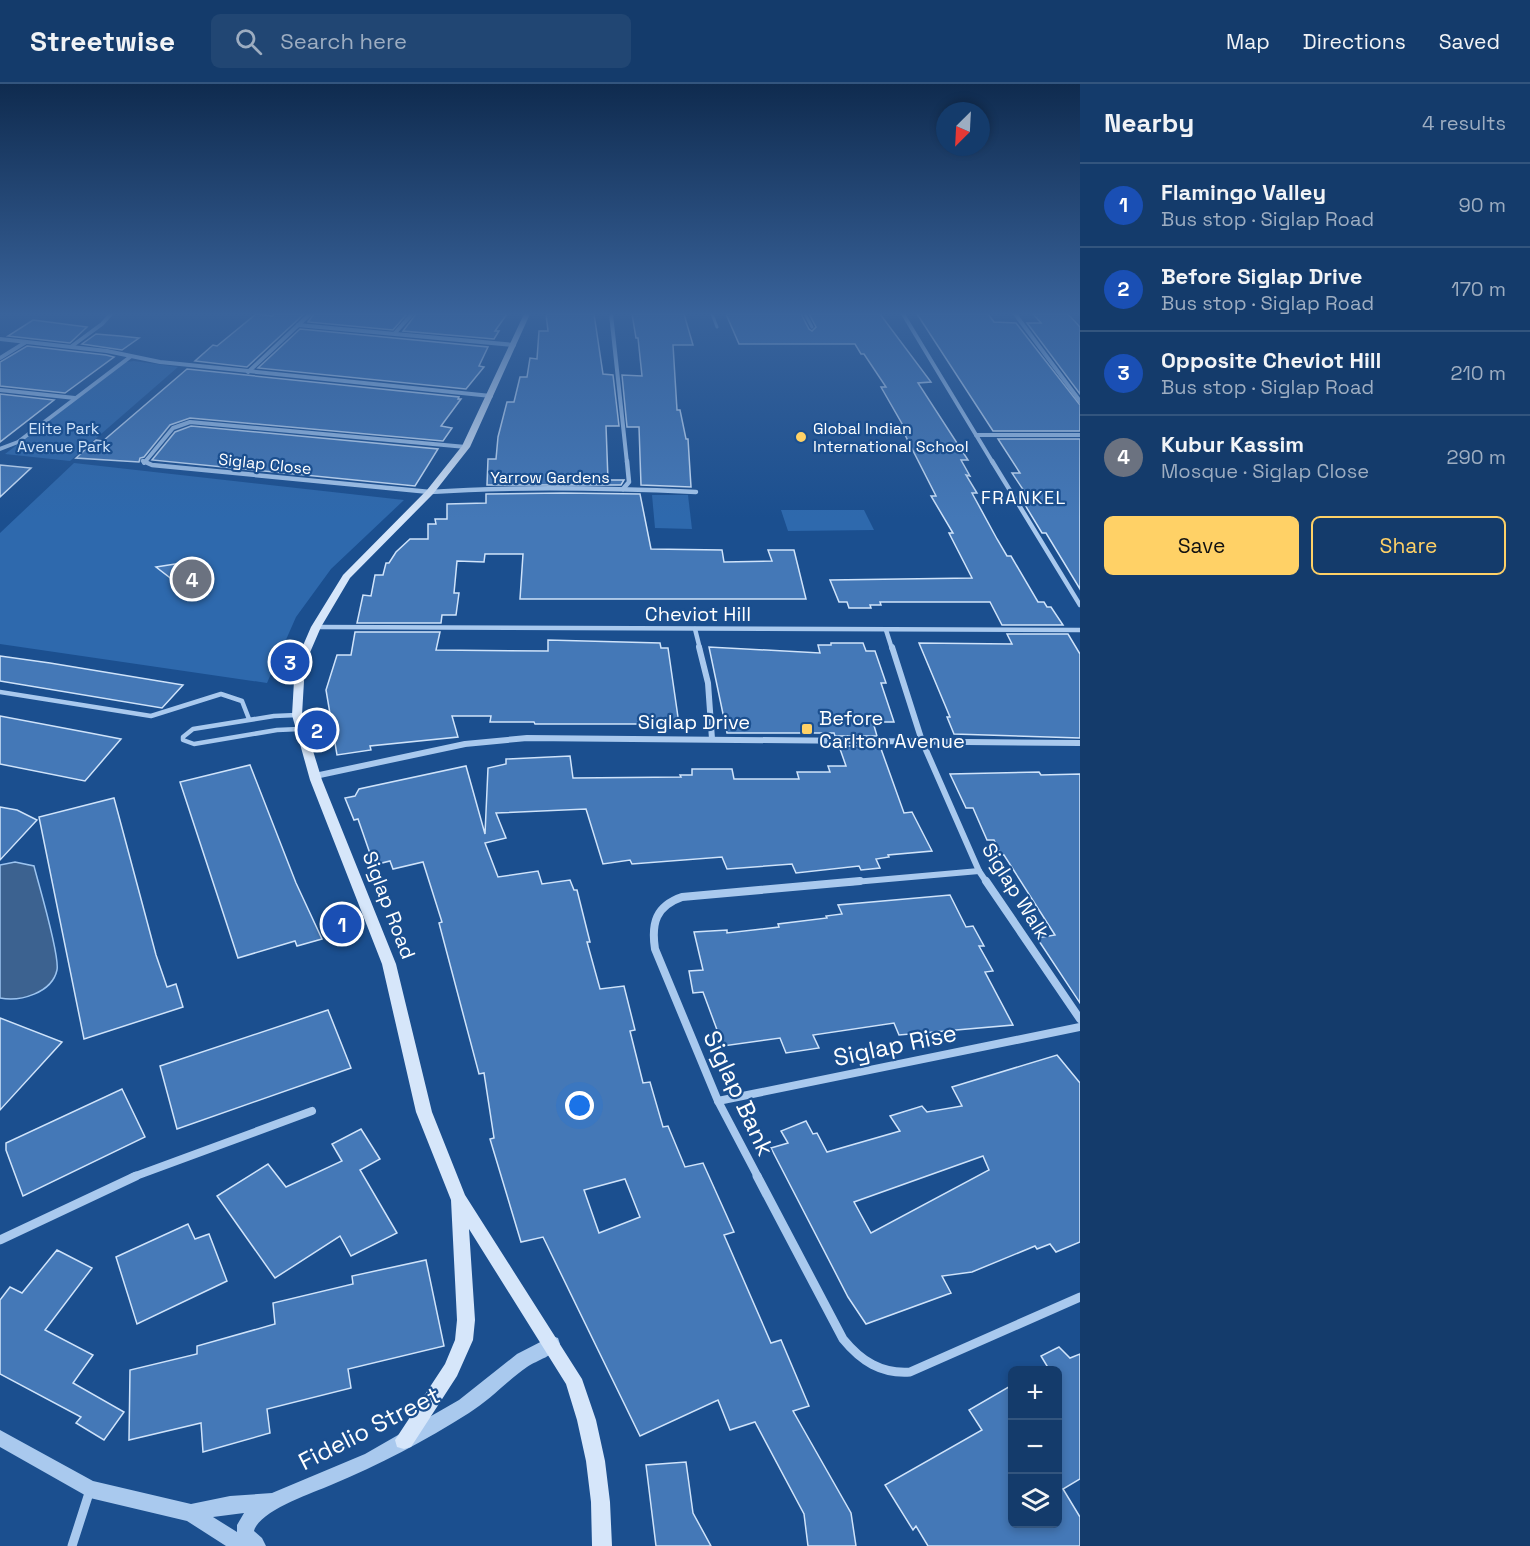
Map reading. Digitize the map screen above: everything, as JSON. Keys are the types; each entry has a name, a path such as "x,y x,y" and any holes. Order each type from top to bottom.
{"main road":[{"name":"Siglap Road","path":"497,382 466,447 430,492 346,577 316,627 300,664 297,715 316,780 389,964 424,1113 459,1199 573,1379 593,1439 598,1474 602,1546"},
{"path":"404,1440 452,1370 464,1340 466,1320 459,1199"}],"street":[{"path":"0,449 18,442 96,382"},
{"path":"352,382 491,396"},
{"name":"Yarrow Gardens","path":"442,490 623,489 629,482 618,382"},
{"path":"944,382 1080,605"},
{"path":"1066,382 1080,401"},
{"path":"0,390 75,398"},
{"name":"Siglap Close","path":"442,490 430,492 143,464 143,460 173,428 183,423 198,422 466,447"},
{"path":"976,435 1080,435"},
{"path":"623,489 696,492"},
{"name":"Cheviot Hill","path":"316,627 1080,630"},
{"path":"695,629 708,683 712,739"},
{"name":"Siglap Walk","path":"886,630 922,741 979,871 1080,1019"},
{"name":"Siglap Drive","path":"316,780 315,776 487,741 527,738 1080,743"},
{"name":"Siglap Bank","path":"979,871 704,894 668,901 659,909 654,921 652,934 655,950 718,1101 843,1339 852,1351 872,1366 893,1373 914,1371 1080,1297"},
{"name":"Siglap Rise","path":"718,1101 1080,1027"},
{"path":"0,1240 139,1174 312,1111"},
{"name":"Fidelio Street","path":"191,1514 230,1505 272,1502 371,1460 465,1406 523,1360 552,1344"},
{"name":"Fidelio Street","path":"0,1438 90,1489 191,1514 230,1539 259,1546"},
{"path":"72,1546 90,1489"},
{"path":"259,1546 246,1537 246,1525 250,1518 272,1502"}],"lane":[{"path":"0,692 151,716 221,694 242,701 249,719"},
{"path":"297,715 249,719 193,729 186,732 183,740 194,744 277,730 300,729"}],"green space":[{"name":"Elite Park Avenue Park","path":"99,382 161,382 70,461 5,454"},
{"path":"74,463 404,500 331,569 296,617 267,683 0,644 0,533"},
{"path":"652,495 688,495 692,529 655,528"},
{"path":"781,510 864,510 874,530 788,531"}],"shaded area":[{"path":"15,862 34,866 52,936 57,970 49,985 42,990 26,997 8,999 0,998 0,865"}],"building":[{"path":"0,382 80,382 65,393 0,386"},
{"path":"172,382 315,382 461,399 441,426 452,428 443,441 190,418 170,425 144,457 140,458 139,462 76,458 96,440 103,441"},
{"path":"399,382 472,382 466,389"},
{"path":"519,382 614,382 619,426 606,426 608,480 624,480 621,485 487,485 488,459 496,459 498,437 507,402 514,402"},
{"path":"623,382 675,382 677,410 680,410 686,439 688,439 691,487 641,485 639,427 627,427"},
{"path":"883,382 928,382 918,383 968,460 961,460 970,476 966,475 977,493 972,493 997,539 1007,556 1011,556 1038,602 1044,602 1047,607 1051,607 1063,625 1002,625 990,602 880,602 881,605 870,605 871,608 849,608 847,602 839,602 830,580 972,578 949,533 953,533 931,496 936,496 902,429 905,429 881,387 886,387"},
{"path":"961,382 1062,382 1080,405 1080,431 993,431"},
{"path":"1071,382 1080,382 1080,394"},
{"path":"0,394 54,400 0,442"},
{"path":"191,426 438,449 415,486 152,460 175,432"},
{"path":"998,439 1080,439 1080,589 1046,533 1042,533 1028,510 1021,497 1028,497 1012,473 1020,473"},
{"path":"0,465 31,468 0,497"},
{"path":"486,494 640,494 651,549 722,550 724,562 772,561 768,550 794,550 806,599 520,599 523,554 485,554 484,562 457,561 454,593 459,593 456,615 442,615 441,623 357,623 363,595 371,596 375,575 383,575 386,563 389,563 396,552 410,539 428,539 428,524 436,524 435,519 447,519 447,504 486,503"},
{"path":"188,562 211,578 186,590 156,567"},
{"path":"355,632 440,632 436,650 548,651 548,640 660,643 661,648 668,648 679,724 535,724 534,722 490,722 491,716 452,716 458,737 370,746 371,750 337,755 326,690 337,655 351,655"},
{"path":"1007,634 1068,634 1080,654 1080,738 954,734 947,717 950,717 919,643 1012,644"},
{"path":"831,643 863,643 866,651 875,651 886,683 881,683 894,722 873,722 877,736 835,736 834,733 727,733 709,647 820,653 818,645 831,645"},
{"path":"0,656 183,685 162,708 0,681"},
{"path":"0,716 121,739 85,781 0,764"},
{"path":"839,746 880,746 904,813 912,812 932,851 888,855 889,857 876,859 880,868 861,870 859,866 796,873 792,864 727,869 722,857 632,864 630,860 603,864 586,809 496,813 506,838 485,843 498,877 538,871 542,884 570,880 574,890 577,890 590,942 587,942 600,989 624,986 635,1030 630,1031 643,1083 650,1082 663,1127 668,1126 685,1167 703,1163 734,1232 724,1235 771,1343 781,1340 809,1406 793,1411 851,1513 856,1546 808,1546 804,1514 755,1422 730,1430 718,1400 640,1436 543,1237 521,1242 490,1139 494,1138 484,1073 479,1074 439,923 442,922 423,862 393,869 390,861 374,865 358,819 354,820 345,798 355,796 359,789 466,766 485,834 488,768 506,764 506,759 570,756 573,778 681,777 680,775 692,775 692,769 732,769 734,779 799,779 797,772 830,772 828,766 846,766","holes":["625,1179 640,1217 599,1233 584,1190"]},
{"path":"250,765 296,883 322,939 297,946 295,941 238,958 180,782"},
{"path":"1039,772 1041,775 1080,774 1080,1003 1037,938 1055,935 1004,855 1001,855 994,840 987,840 973,808 966,808 950,774"},
{"path":"114,798 156,955 167,987 176,984 183,1007 84,1039 39,817"},
{"path":"0,807 17,810 37,820 0,860"},
{"path":"950,895 966,927 973,926 984,946 979,946 993,971 985,972 1013,1025 899,1035 894,1023 813,1035 819,1048 786,1053 780,1038 723,1046 703,992 693,993 689,971 703,970 694,932 727,930 727,933 779,927 778,924 842,914 838,905"},
{"path":"328,1010 351,1068 177,1129 160,1066"},
{"path":"0,1018 62,1042 0,1110"},
{"path":"1057,1055 1080,1083 1080,1242 1056,1252 1050,1244 1037,1249 1035,1246 972,1272 942,1276 951,1293 866,1324 848,1297 771,1148 788,1143 781,1131 806,1121 813,1134 817,1133 827,1152 900,1131 890,1116 922,1106 927,1112 962,1106 952,1087","holes":["983,1156 989,1170 871,1233 854,1202"]},
{"path":"122,1089 145,1137 23,1196 6,1150 6,1143"},
{"path":"361,1129 380,1159 360,1170 397,1233 351,1256 340,1236 275,1278 217,1196 268,1164 286,1187 342,1161 332,1144"},
{"path":"188,1224 195,1239 209,1234 227,1281 137,1324 116,1257"},
{"path":"57,1250 92,1268 45,1330 93,1355 73,1383 124,1412 104,1440 76,1423 81,1417 0,1374 0,1300 10,1287 22,1293"},
{"path":"426,1260 444,1346 348,1369 351,1388 267,1409 270,1433 203,1452 201,1423 129,1440 130,1370 197,1354 197,1346 275,1324 273,1303 353,1284 352,1276"},
{"path":"1059,1347 1070,1358 1080,1354 1080,1479 1063,1489 1080,1517 1080,1546 928,1546 916,1526 913,1530 885,1485 982,1430 969,1410 1008,1387 1008,1528 1062,1528 1062,1366 1047,1366 1041,1356"},
{"path":"686,1462 693,1513 711,1546 656,1546 646,1465"}],"place":[{"name":"Global Indian International School","path":"801,437"},
{"name":"Kubur Kassim","path":"192,579"},
{"name":"Opposite Cheviot Hill","path":"290,662"},
{"name":"Before Carlton Avenue","path":"807,729"},
{"name":"Before Siglap Drive","path":"317,730"},
{"name":"Flamingo Valley","path":"342,924"}],"district":[{"name":"FRANKEL","path":"1024,497"}]}
